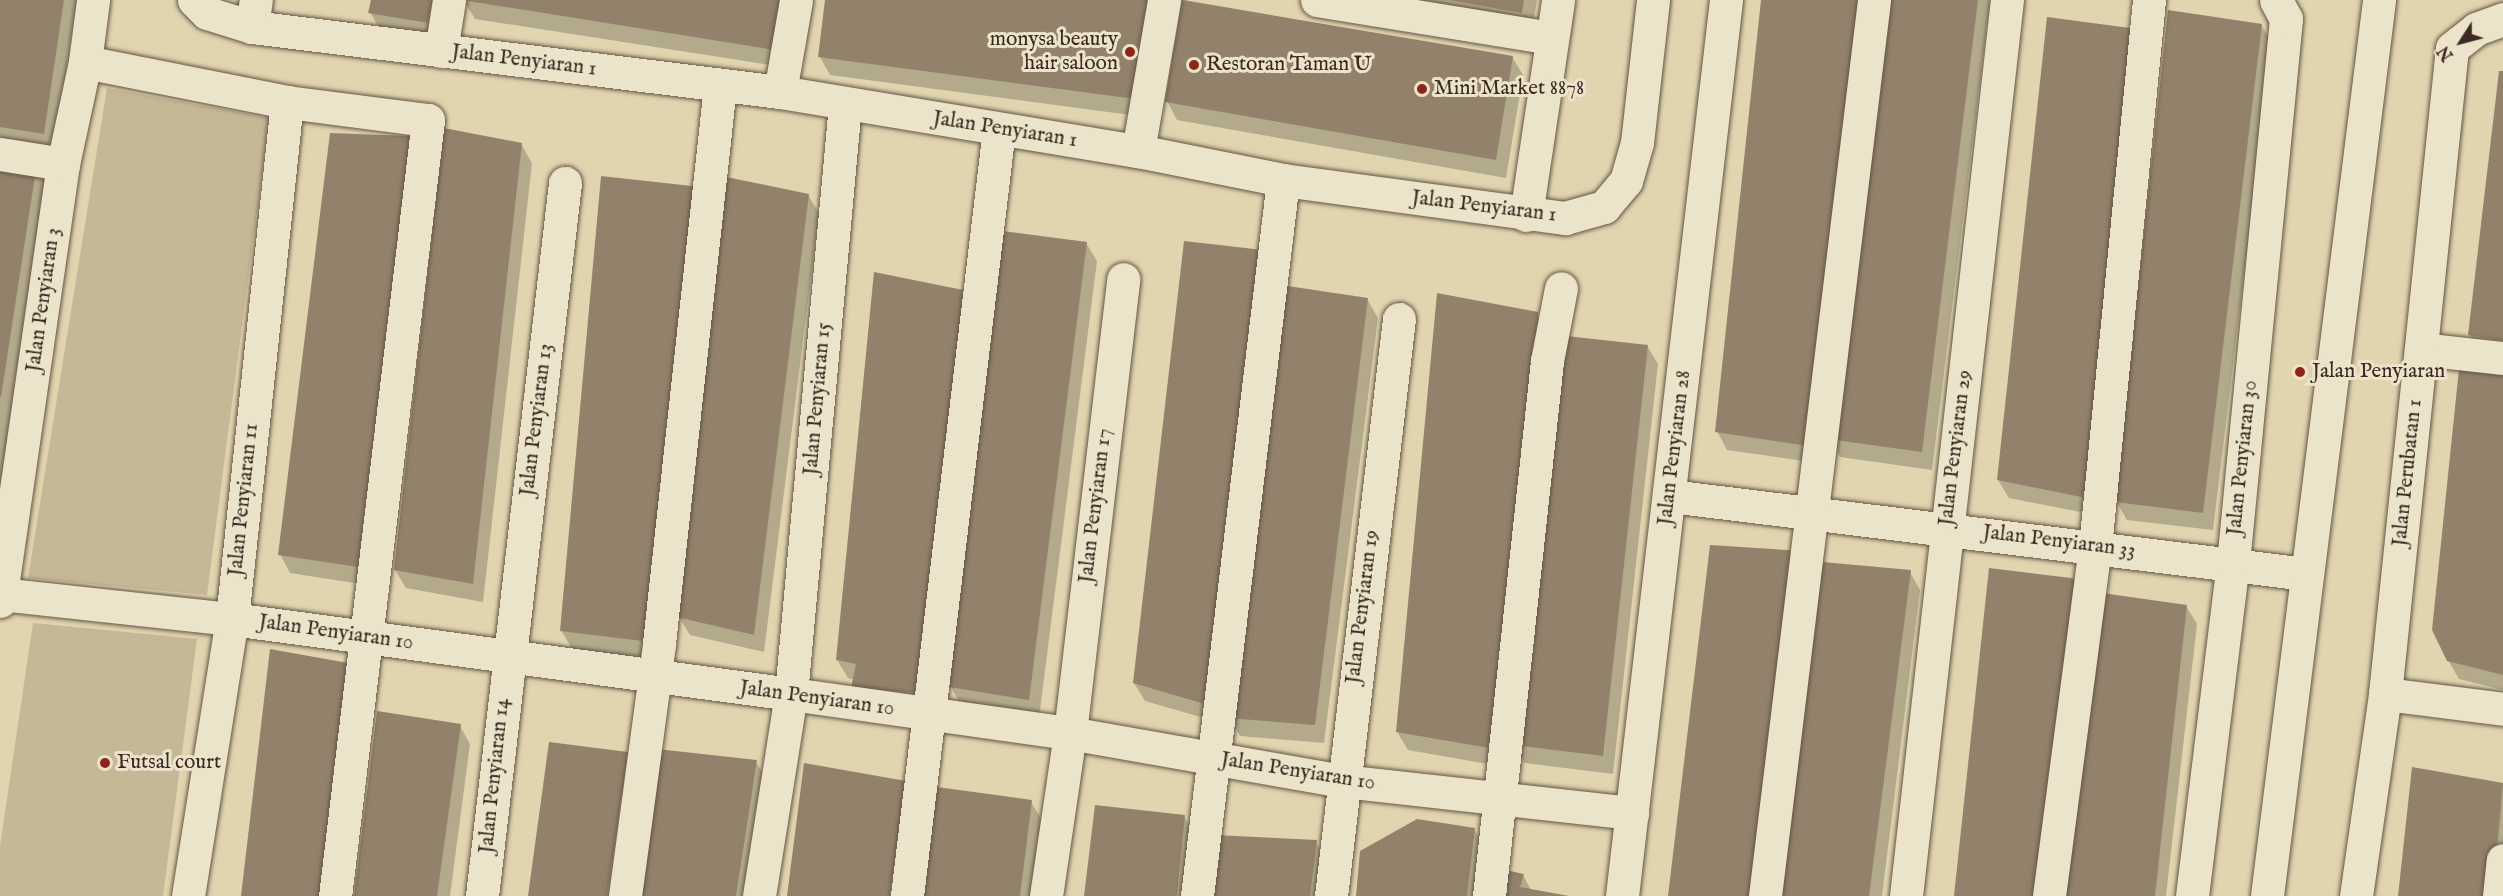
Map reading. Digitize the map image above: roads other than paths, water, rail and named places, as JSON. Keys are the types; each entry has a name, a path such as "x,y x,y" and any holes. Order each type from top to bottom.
{"street":[{"name":"Jalan Penyiaran 3","path":"0,597 63,164 85,62 93,0"},
{"name":"Jalan Penyiaran 1","path":"194,0 207,13 254,13 441,51 780,92 1138,151 1283,180 1526,215 1564,218 1604,207 1626,181 1637,143 1653,0"},
{"path":"441,51 449,0"},
{"path":"780,92 796,0"},
{"path":"1138,151 1164,0"},
{"path":"1317,0 1552,39"},
{"path":"1526,215 1558,0"},
{"name":"Jalan Penyiaran 28","path":"1622,896 1726,0"},
{"path":"1765,896 1874,0"},
{"name":"Jalan Penyiaran 29","path":"1906,896 2007,0"},
{"path":"2049,896 2095,547 2150,0"},
{"path":"2267,896 2379,0"},
{"name":"Jalan Penyiaran 30","path":"2192,896 2233,563 2281,10"},
{"name":"Jalan Perubatan 1","path":"2356,896 2385,694 2452,48 2476,29 2503,19"},
{"path":"85,62 287,102 428,120 335,896"},
{"path":"625,896 655,676 720,86"},
{"name":"Jalan Penyiaran 11","path":"188,896 232,619 287,102"},
{"name":"Jalan Penyiaran 15","path":"759,896 791,694 845,104"},
{"path":"906,896 931,715 999,129"},
{"path":"0,154 63,164"},
{"path":"1197,896 1283,180"},
{"name":"Jalan Penyiaran 13","path":"508,657 565,183"},
{"name":"Jalan Penyiaran 17","path":"1046,896 1070,733 1123,279"},
{"path":"1489,896 1547,362 1561,288"},
{"name":"Jalan Penyiaran 19","path":"1330,896 1399,319"},
{"path":"2421,349 2503,358"},
{"name":"Jalan Penyiaran 33","path":"1670,496 2233,563 2306,574"},
{"name":"Jalan Penyiaran 10","path":"0,597 232,619 1070,733 1342,781 1632,813"},
{"name":"Jalan Penyiaran 14","path":"482,896 508,657"},
{"path":"2385,694 2503,710"},
{"path":"2499,896 2503,860"}],"place":[{"name":"monysa beauty hair saloon","path":"1130,52"},
{"name":"Restoran Taman U","path":"1194,65"},
{"name":"Mini Market 8878","path":"1422,89"},
{"name":"Jalan Penyiaran","path":"2300,372"},
{"name":"Futsal court","path":"105,763"}]}
